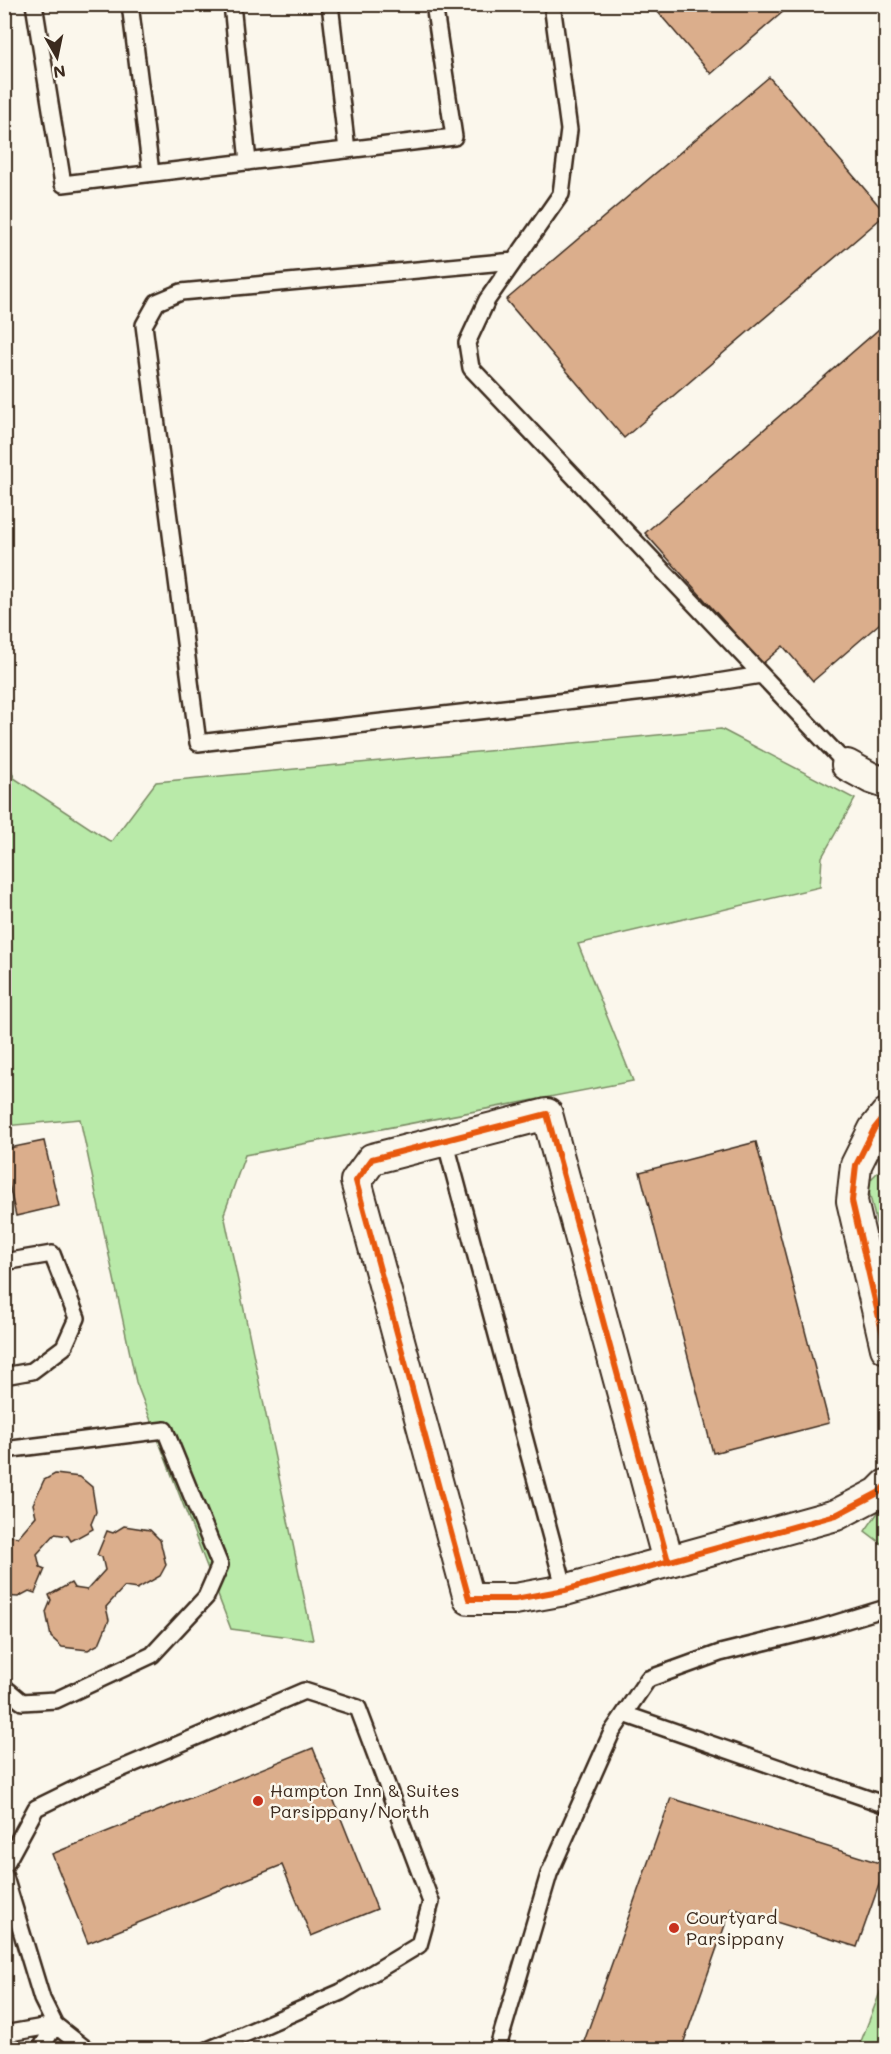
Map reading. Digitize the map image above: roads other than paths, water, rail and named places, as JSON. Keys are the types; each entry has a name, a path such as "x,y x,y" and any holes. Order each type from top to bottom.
{"street":[{"path":"846,765 886,783"},
{"path":"668,1561 547,1114 372,1159 356,1181 470,1599 515,1599 566,1590 836,1515 878,1493 886,1485"},
{"path":"886,1114 874,1129 856,1165 852,1201 886,1348"}],"lane":[{"path":"34,4 63,184 454,137 434,4"},
{"path":"130,4 151,173"},
{"path":"232,4 248,162"},
{"path":"330,4 347,150"},
{"path":"552,4 569,130 561,194 487,300 467,343 471,368 846,765"},
{"path":"514,261 181,292 157,302 144,325 198,743 680,688 761,675"},
{"path":"445,1140 566,1590"},
{"path":"4,1262 52,1254 77,1318 64,1347 32,1371 4,1376"},
{"path":"4,1450 165,1430 220,1565 206,1597 152,1655 56,1700 22,1702 4,1686"},
{"path":"497,2049 549,1874 612,1732 648,1679 720,1653 817,1629 886,1608"},
{"path":"4,1867 36,1808 83,1785 304,1691 358,1708 431,1902 419,1945 341,1992 208,2049"},
{"path":"624,1714 886,1805"},
{"path":"4,1874 42,1999 56,2025 87,2049"},
{"path":"4,2034 56,2025"},
{"path":"40,2049 56,2025"}],"place":[{"name":"Hampton Inn & Suites Parsippany/North","path":"258,1801"},
{"name":"Courtyard Parsippany","path":"674,1928"}]}
